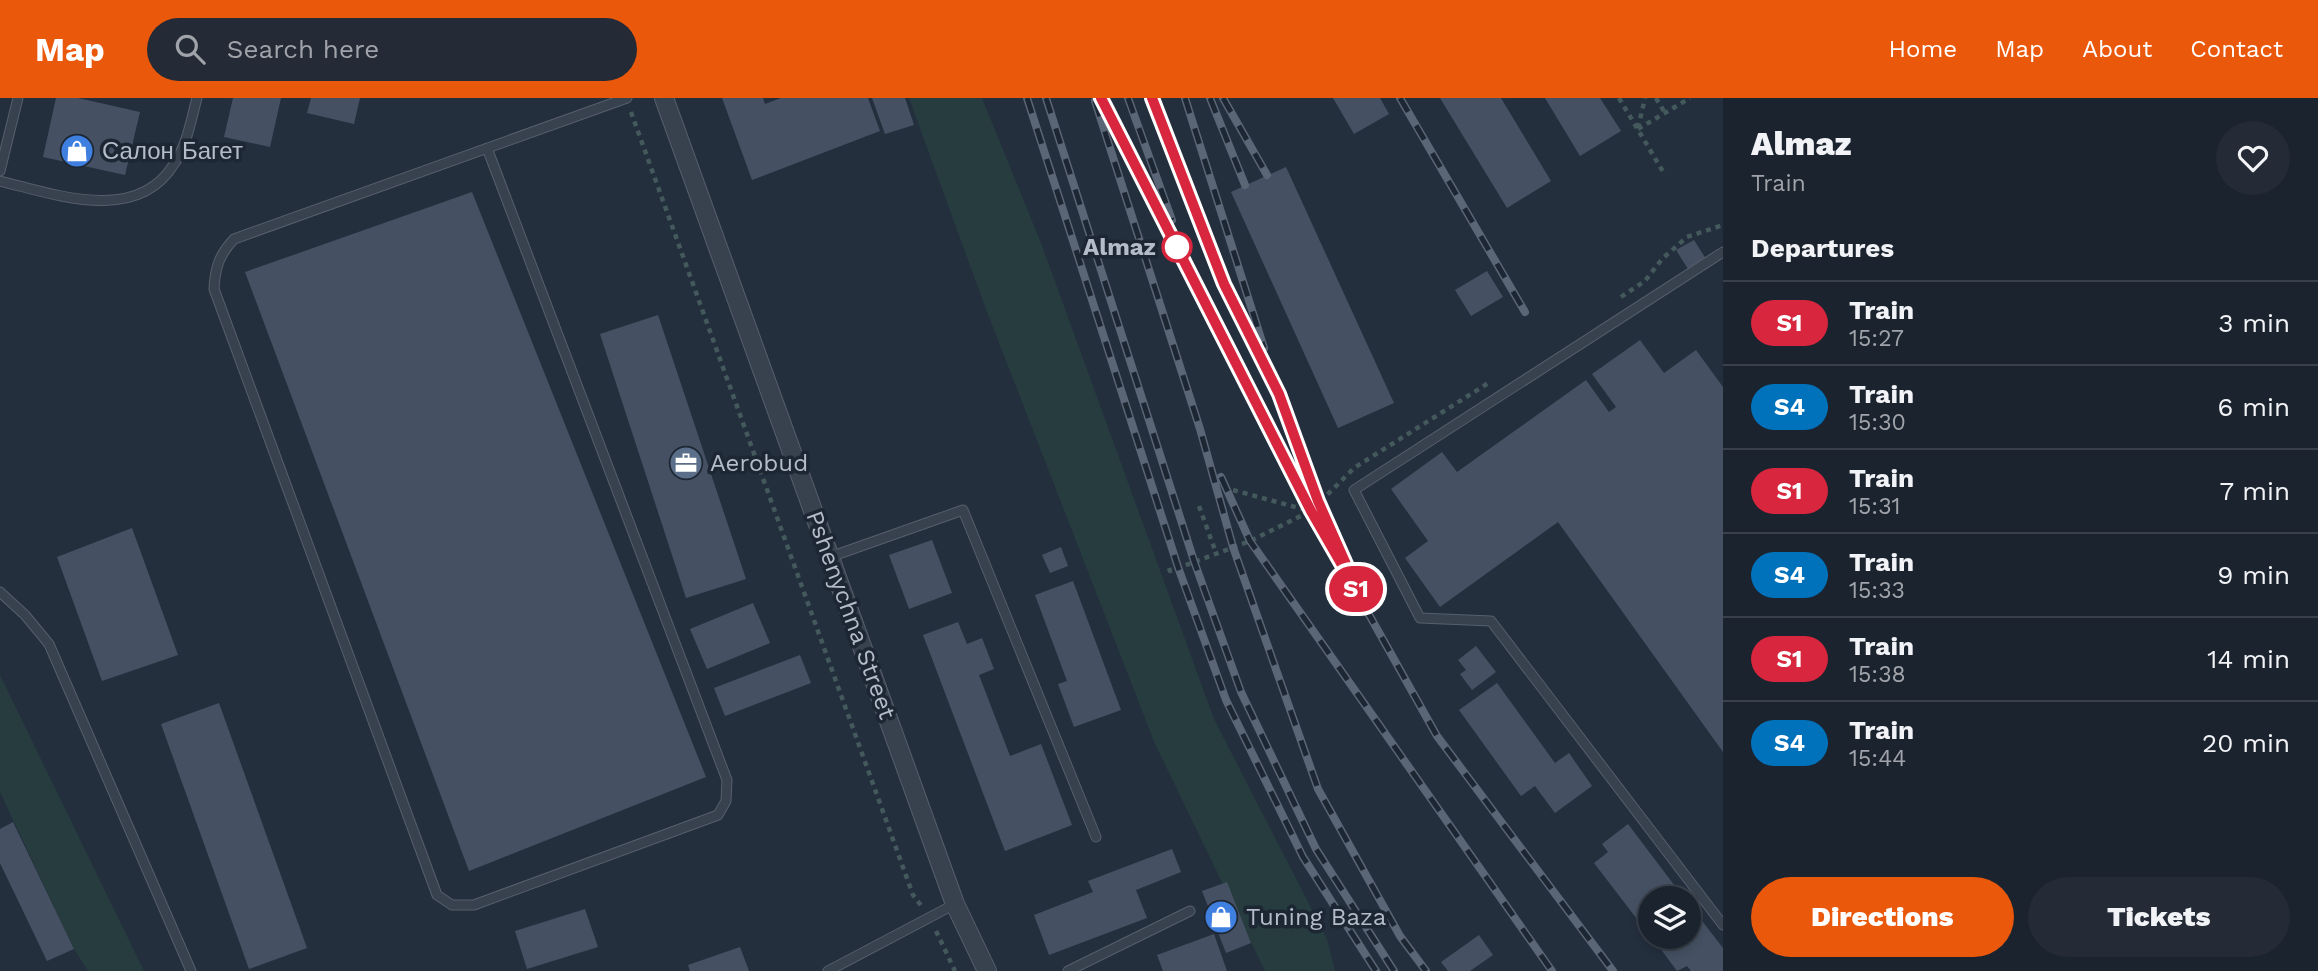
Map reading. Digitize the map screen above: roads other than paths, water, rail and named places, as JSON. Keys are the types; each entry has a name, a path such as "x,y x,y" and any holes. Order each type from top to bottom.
{"street":[{"name":"Pshenychna Street","path":"664,98 955,904 987,971"}],"lane":[{"path":"0,171 18,98"},
{"path":"0,180 60,197 104,200 132,198 160,181 174,164 188,133 197,98"},
{"path":"487,148 727,780 726,801 718,815 474,905 452,905 437,895 214,289 215,269 223,250 234,239 487,148 627,98"},
{"path":"1723,252 1354,490 1420,618 1492,621 1723,925"},
{"path":"830,557 963,510 1096,837"},
{"path":"0,592 49,643 191,971"},
{"path":"828,971 955,904"},
{"path":"1068,971 1190,911"}],"railway":[{"path":"1027,98 1178,567 1226,700 1303,857 1376,971"},
{"path":"1046,98 1194,561 1241,692 1316,849 1394,971"},
{"path":"1101,98 1311,511 1437,736 1613,971"},
{"path":"1128,98 1172,220"},
{"path":"1153,98 1224,284 1279,394 1329,525"},
{"path":"1185,98 1264,348"},
{"path":"1210,98 1245,185"},
{"path":"1223,98 1267,175"},
{"path":"1400,98 1525,312"},
{"path":"1095,101 1200,429 1233,547 1318,789 1400,936 1426,971"},
{"path":"1221,477 1250,541 1552,971"}],"train":[{"name":"S1","path":"1101,98 1311,511 1361,598 1318,501 1279,394 1224,284 1152,98"}],"place":[{"name":"Салон Багет","path":"77,151"},
{"name":"Almaz","path":"1177,247"},
{"name":"Aerobud","path":"686,463"},
{"name":"Tuning Baza","path":"1221,917"}]}
